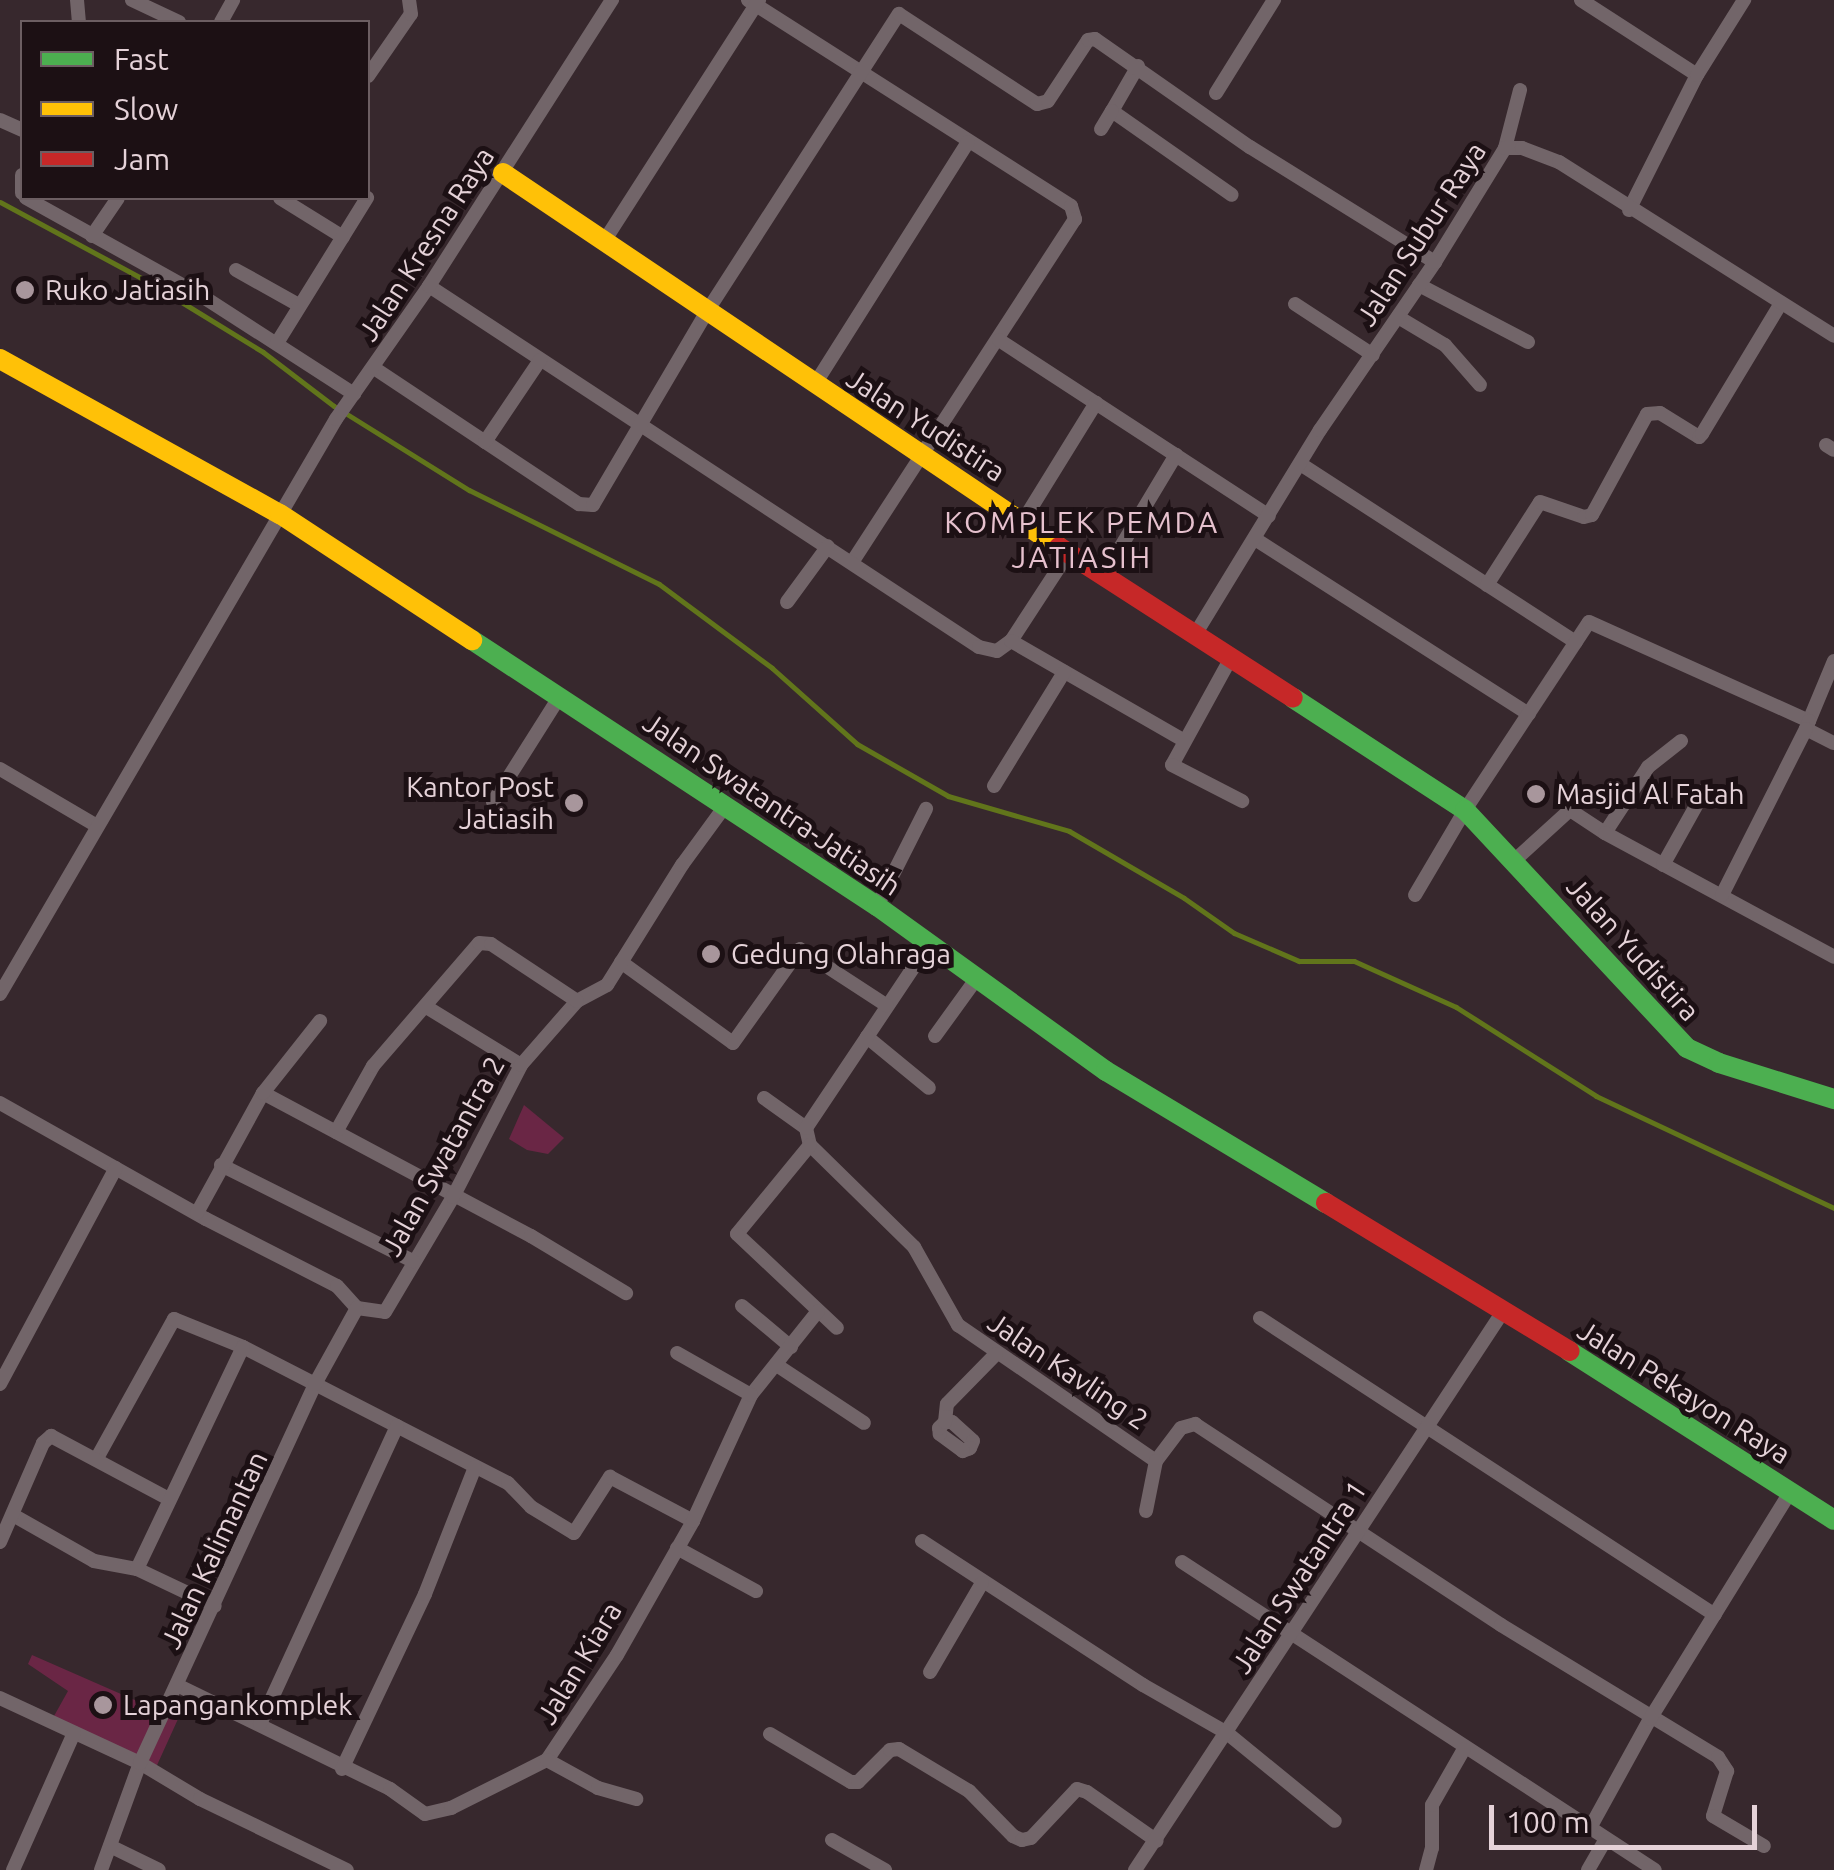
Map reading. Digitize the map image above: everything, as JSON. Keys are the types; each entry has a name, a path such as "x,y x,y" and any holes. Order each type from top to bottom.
{"main road":[{"name":"Jalan Yudistira","path":"503,173 923,458 1464,810 1515,860 1687,1048 1719,1063 1834,1100"},
{"name":"Jalan Swatantra-Jatiasih","path":"0,358 280,514 878,906 1138,1092 1504,1310"},
{"name":"Jalan Pekayon Raya","path":"1504,1310 1834,1520"}],"street":[{"path":"132,0 175,20"},
{"path":"370,73 411,14 409,0"},
{"name":"Jalan Kresna Raya","path":"0,994 336,419 429,286 612,0"},
{"path":"1216,93 1274,0"},
{"path":"1581,0 1697,75"},
{"path":"1630,210 1697,75 1744,0"},
{"path":"603,243 754,2 1071,206 1075,219 852,562"},
{"path":"374,368 586,506 598,500 638,424 706,313 899,14 1038,104 1048,101 1088,40 1095,39 1250,148 1435,262"},
{"path":"1102,128 1138,66"},
{"path":"1504,148 1520,90"},
{"path":"1112,112 1232,196"},
{"path":"815,384 968,142"},
{"name":"Jalan Subur Raya","path":"1196,633 1320,430 1435,262 1504,148 1522,148 1559,162 1834,336"},
{"path":"32,200 276,343 352,397"},
{"path":"92,236 117,200"},
{"path":"283,200 342,237"},
{"path":"276,343 366,200"},
{"path":"236,270 299,305"},
{"path":"1419,285 1528,342"},
{"path":"429,286 978,648 996,651 1011,640 1069,552"},
{"path":"1487,585 1540,502 1582,517 1592,515 1647,414 1660,413 1701,435 1781,303"},
{"path":"1296,304 1373,355"},
{"path":"1398,318 1445,344 1480,385"},
{"path":"999,340 1269,516"},
{"path":"486,442 540,360"},
{"path":"1023,521 1096,403"},
{"path":"1105,574 1176,455"},
{"path":"1302,465 1576,642"},
{"path":"1255,539 1530,714"},
{"path":"787,602 828,546"},
{"path":"1415,895 1464,810 1589,622 1808,725 1834,743"},
{"path":"1011,640 1183,740"},
{"path":"1232,656 1172,765 1175,770 1242,801"},
{"path":"1722,895 1808,725 1834,660"},
{"path":"994,786 1064,672"},
{"path":"494,802 560,696"},
{"path":"1604,833 1648,767 1680,742"},
{"path":"0,769 97,826"},
{"path":"1663,865 1706,788"},
{"name":"Jalan Swatantra 2","path":"357,1308 385,1312 452,1197 521,1064 578,1001 600,992 725,806"},
{"path":"878,906 926,809"},
{"path":"1515,860 1570,810 1604,833 1834,958"},
{"path":"336,1132 374,1066 428,1008 474,946 484,942 544,975 578,1001"},
{"path":"806,1128 929,944"},
{"path":"620,962 732,1043 800,949 886,1004"},
{"path":"935,1036 977,978"},
{"path":"428,1008 521,1064"},
{"path":"197,1212 263,1094 320,1021"},
{"path":"867,1038 929,1088"},
{"path":"263,1094 531,1236 626,1293"},
{"path":"764,1098 806,1128 810,1145 737,1234 836,1328"},
{"path":"0,1104 337,1286 357,1308"},
{"name":"Jalan Kavling 2","path":"810,1145 914,1247 958,1325 996,1354 1156,1461 1181,1428 1196,1424 1358,1533 1724,1763 1727,1771 1713,1816 1764,1846"},
{"path":"221,1166 412,1262"},
{"path":"0,1384 116,1168"},
{"path":"742,1306 791,1348"},
{"name":"Jalan Kalimantan","path":"101,1870 140,1763 216,1606 314,1384 357,1308"},
{"name":"Jalan Swatantra 1","path":"1144,1867 1226,1733 1504,1310"},
{"name":"Jalan Kiara","path":"179,1686 342,1769 390,1789 425,1814 436,1815 548,1760 617,1654 693,1521 751,1395 778,1366 818,1311"},
{"path":"1260,1318 1715,1616"},
{"path":"97,1458 174,1319 243,1347 508,1483 532,1508 574,1534 610,1477 693,1521"},
{"path":"137,1568 243,1347"},
{"path":"677,1353 751,1395"},
{"path":"945,1422 947,1404 996,1354"},
{"path":"778,1366 864,1423"},
{"path":"260,1724 397,1426"},
{"path":"0,1542 46,1439 51,1436 169,1499"},
{"path":"1146,1511 1156,1461"},
{"path":"342,1769 425,1594 474,1467"},
{"path":"1590,1828 1650,1719 1790,1492"},
{"path":"13,1516 94,1561 137,1568 216,1606"},
{"path":"922,1542 982,1584 1226,1733 1335,1821"},
{"path":"677,1548 756,1591"},
{"path":"1182,1562 1655,1870"},
{"path":"930,1672 982,1584"},
{"path":"0,1699 140,1763 200,1799 347,1870"},
{"path":"13,1870 74,1733"},
{"path":"770,1734 851,1782 858,1782 892,1748 898,1749 969,1791 1013,1836 1022,1840 1031,1838 1077,1789 1157,1841"},
{"path":"1426,1870 1432,1848 1432,1805 1464,1749"},
{"path":"548,1760 598,1788 636,1800"},
{"path":"832,1840 885,1870"},
{"path":"1588,1870 1604,1840"},
{"path":"112,1848 159,1870"}],"shaded area":[{"path":"524,1105 564,1138 548,1154 527,1150 509,1139"},
{"name":"Lapangankomplek","path":"32,1655 178,1719 153,1774 49,1725 68,1691 28,1664"}],"waterway":[{"path":"0,202 152,284 263,352 334,406 469,490 659,584 772,668 857,744 948,796 1069,831 1184,898 1234,933 1299,961 1354,961 1456,1007 1596,1096 1834,1208"}],"traffic: fast":[{"path":"472,640 877,906 1106,1071 1326,1203"},
{"path":"1293,698 1465,810 1687,1048 1719,1063 1834,1099"},
{"path":"1569,1351 1834,1520"}],"traffic: slow":[{"path":"503,173 1059,547"},
{"path":"0,359 280,514 472,640"}],"traffic: jam":[{"path":"1059,547 1293,698"},
{"path":"1326,1203 1569,1351"}],"place":[{"name":"Ruko Jatiasih","path":"25,290"},
{"name":"Masjid Al Fatah","path":"1536,794"},
{"name":"Kantor Post Jatiasih","path":"574,803"},
{"name":"Gedung Olahraga","path":"711,954"},
{"name":"Lapangankomplek","path":"103,1705"}],"district":[{"name":"KOMPLEK PEMDA JATIASIH","path":"1082,539"}]}
